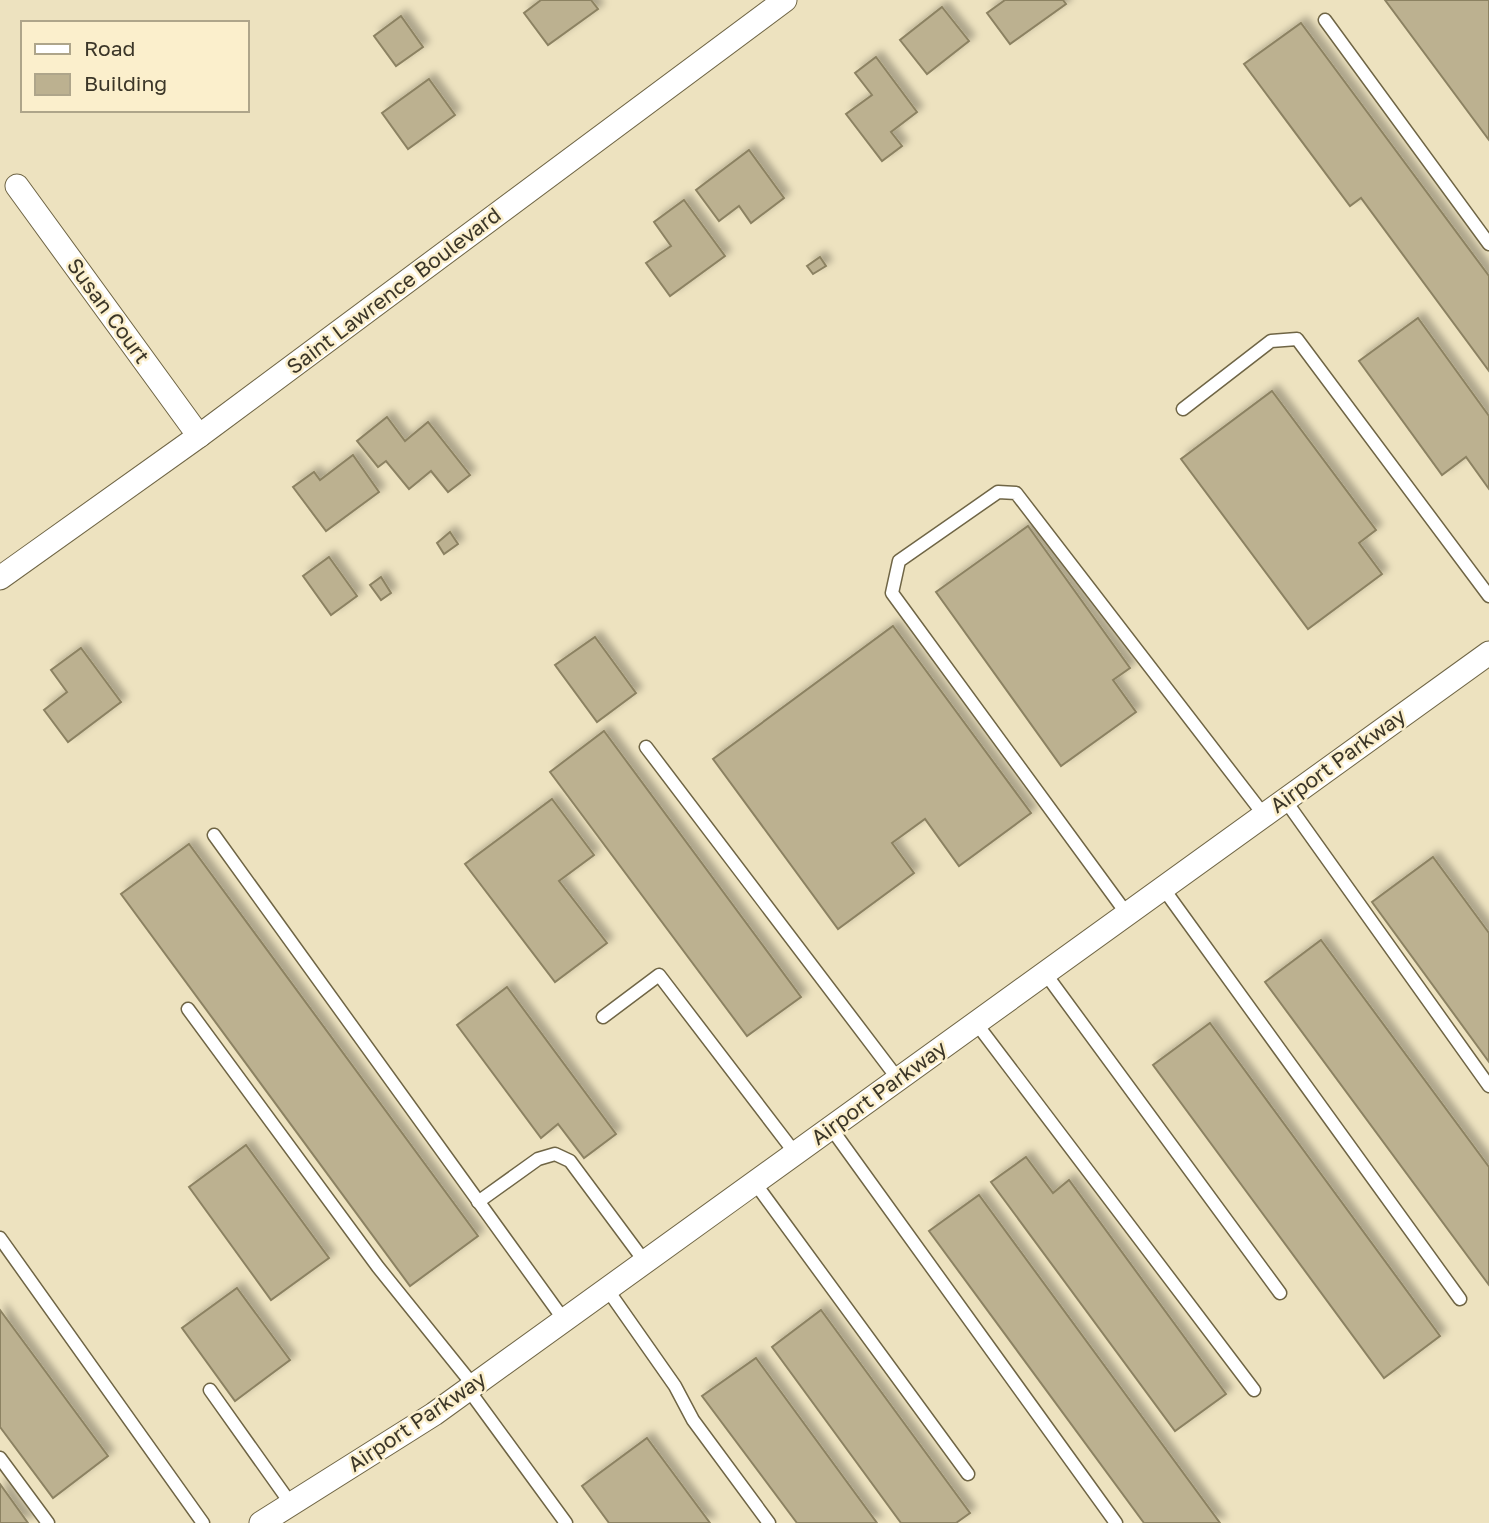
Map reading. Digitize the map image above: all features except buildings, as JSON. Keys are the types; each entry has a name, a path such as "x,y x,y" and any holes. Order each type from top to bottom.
{"street":[{"name":"Saint Lawrence Boulevard","path":"0,578 200,436 785,0"},
{"name":"Susan Court","path":"17,186 200,436"},
{"name":"Airport Parkway","path":"261,1523 470,1387 1264,815 1486,661"}],"lane":[{"path":"1325,20 1489,244"},
{"path":"1183,409 1271,341 1297,339 1489,596"},
{"path":"1127,914 892,593 899,561 998,492 1016,493 1264,815"},
{"path":"646,747 898,1079"},
{"path":"1285,800 1489,1086"},
{"path":"214,835 564,1320"},
{"path":"1163,888 1460,1299"},
{"path":"1045,973 1280,1293"},
{"path":"603,1017 659,975 795,1153"},
{"path":"188,1010 470,1387 566,1523"},
{"path":"976,1023 1254,1390"},
{"path":"831,1128 1116,1523"},
{"path":"478,1202 538,1159 555,1154 570,1161 645,1262"},
{"path":"755,1183 968,1475"},
{"path":"0,1238 203,1523"},
{"path":"607,1289 675,1386 693,1420 769,1523"},
{"path":"210,1390 292,1504"},
{"path":"0,1458 48,1523"}]}
